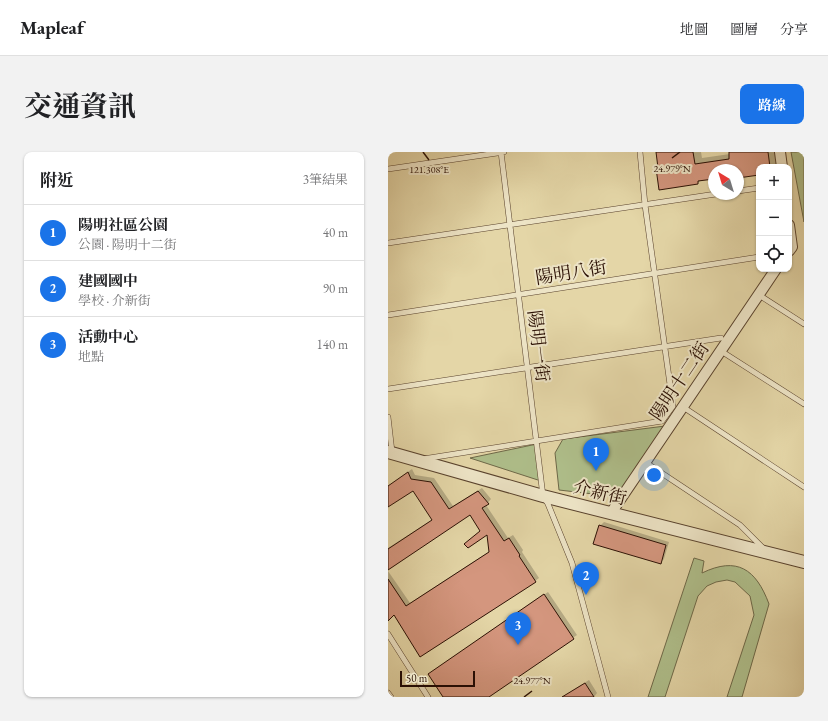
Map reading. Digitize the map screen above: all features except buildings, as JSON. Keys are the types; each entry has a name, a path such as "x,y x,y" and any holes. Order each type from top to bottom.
{"street":[{"path":"780,152 782,164"},
{"name":"陽明十二街","path":"611,513 774,272"},
{"name":"介新街","path":"390,452 543,496 804,562"}],"lane":[{"path":"388,169 502,152"},
{"name":"陽明一街","path":"502,152 543,496 548,504 572,563 608,697"},
{"path":"416,460 662,421 668,414 673,406 645,205 640,152"},
{"path":"744,190 756,188"},
{"path":"388,243 708,195"},
{"name":"陽明八街","path":"388,315 756,257"},
{"path":"759,295 804,324"},
{"path":"388,389 721,338"},
{"path":"721,351 804,404"},
{"path":"682,407 804,487"},
{"path":"388,417 390,452"},
{"path":"645,462 740,525 769,553"},
{"path":"388,634 428,697"},
{"path":"388,693 390,697"}],"green space":[{"path":"791,152 804,152 804,222"},
{"path":"665,426 619,497 559,490 555,453 563,439"},
{"path":"537,444 541,481 470,458"},
{"path":"694,558 704,561 702,573 714,568 725,566 735,566 744,569 758,582 769,604 742,697 727,697 754,615 750,596 735,582 727,580 716,582 707,586 698,596 665,697 648,697"}],"place":[{"name":"陽明社區公園","path":"596,471"},
{"name":"建國國中","path":"586,595"},
{"name":"活動中心","path":"518,645"}]}
